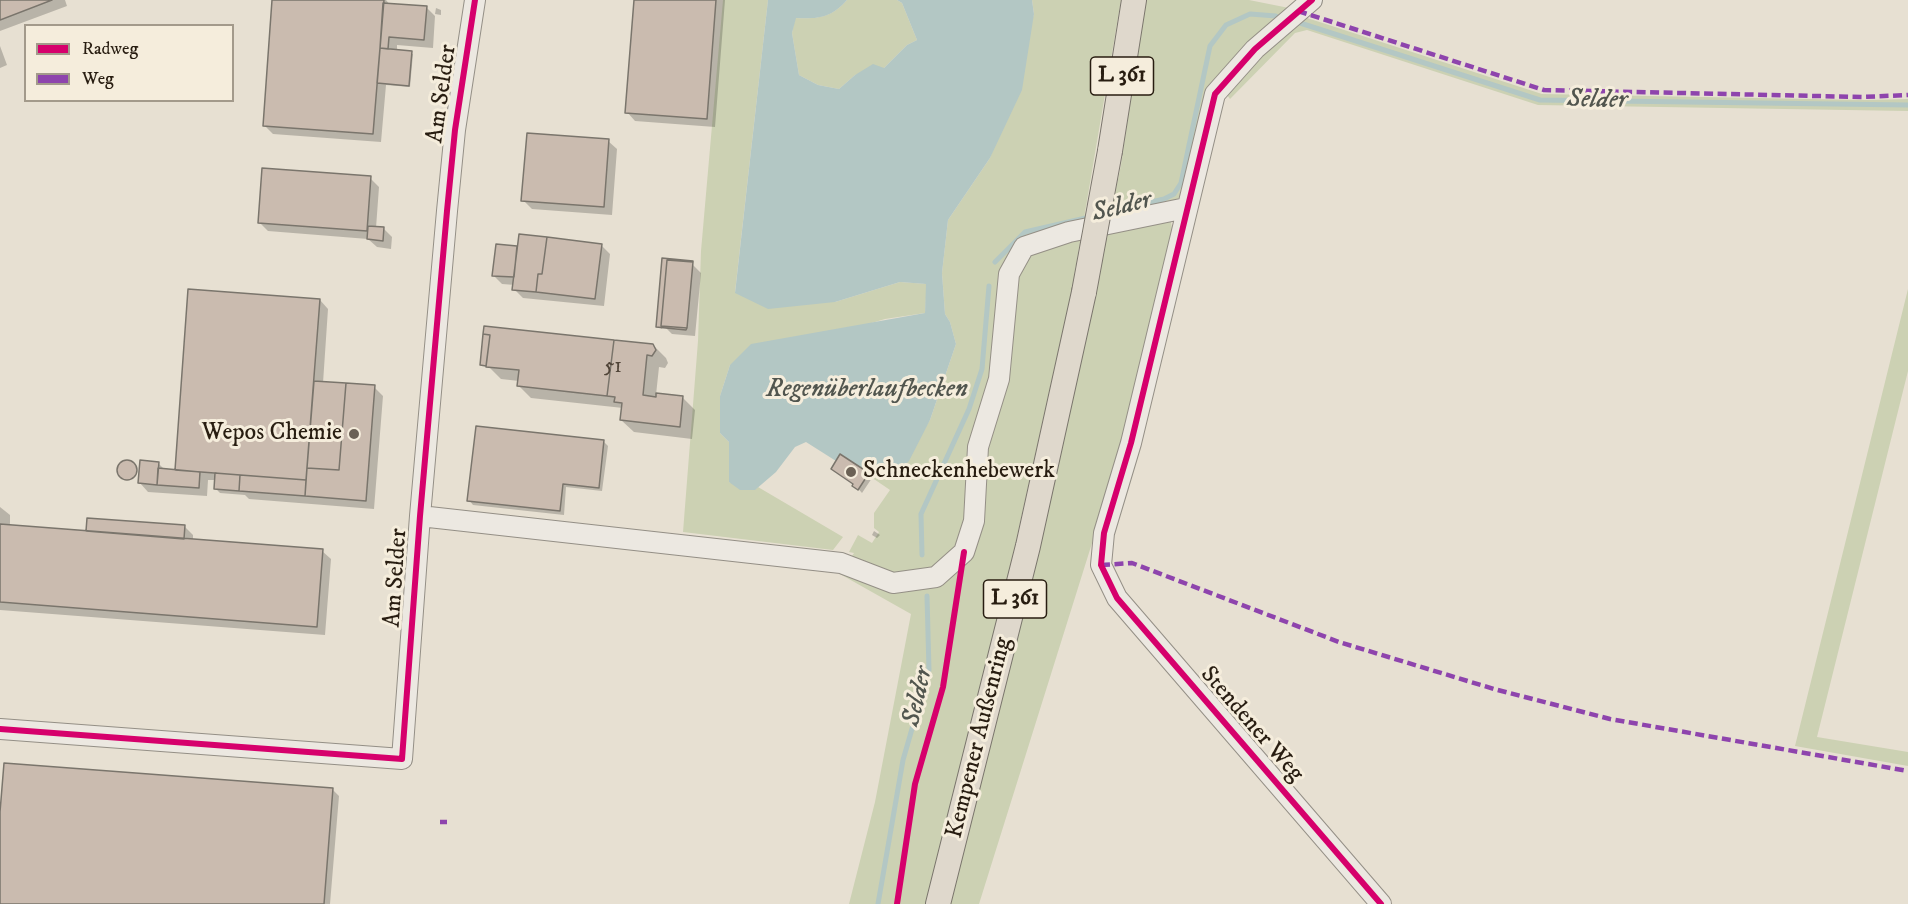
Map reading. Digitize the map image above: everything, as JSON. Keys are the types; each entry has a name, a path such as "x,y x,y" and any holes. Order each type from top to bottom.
{"main road":[{"name":"Kempener Außenring","path":"938,904 1028,546 1084,292 1110,152 1134,0"}],"street":[{"name":"Am Selder","path":"0,729 402,759 420,516 455,130 475,0"},
{"path":"420,516 841,563 893,583 936,577 964,552 974,521 978,447 999,379 1009,274 1024,247 1069,232 1186,208 1215,94 1255,49 1312,0"},
{"name":"Stendener Weg","path":"1186,208 1131,443 1104,533 1101,565 1117,598 1381,904"}],"green space":[{"path":"723,0 768,0 735,292 835,302 900,282 927,284 925,313 885,319 730,365 720,396 720,433 729,442 729,482 754,490 758,487 843,537 833,550 683,532 698,341 701,251"},
{"path":"847,0 897,0 902,3 917,40 907,45 884,68 855,75 839,89 818,85 799,75 792,33 795,18 811,18 830,14"},
{"path":"1032,0 1121,0 1072,289 1000,613 927,904 849,904 875,802 911,614 840,574 854,553 849,552 858,535 872,543 879,532 874,528 874,513 890,490 868,475 869,473 891,479 930,420 956,344 950,322 945,314 942,273 948,220 990,158 1034,14"},
{"path":"1145,0 1249,0 1294,9 1224,75 1181,197 1168,204 1110,217 1121,165"},
{"path":"1301,16 1542,94 1908,99 1908,111 1538,105 1307,30 1295,33 1230,99 1227,95 1236,76"},
{"path":"1151,218 1171,222 1174,242 1124,441 979,904 947,904 999,713 1059,456 1108,229"},
{"path":"1908,289 1908,371 1817,737 1908,752 1908,766 1795,746"}],"water":[{"name":"Regenüberlaufbecken","path":"768,0 847,0 830,14 796,18 792,33 799,75 818,85 839,89 855,75 873,64 884,68 907,45 917,40 902,3 897,0 1032,0 1034,14 1022,90 990,158 948,220 942,273 945,314 950,322 956,344 930,420 909,461 891,479 869,473 841,454 836,461 806,442 795,447 776,472 755,490 740,490 729,482 729,442 720,433 720,396 730,365 751,344 925,313 926,284 900,282 835,302 768,309 735,293"}],"building":[{"path":"0,0 52,0 0,20"},
{"path":"272,0 384,0 373,134 263,126"},
{"path":"634,0 716,0 707,119 625,113"},
{"path":"383,3 427,6 424,40 389,37 388,49 380,48"},
{"path":"380,48 412,51 409,86 377,83"},
{"path":"527,133 609,139 604,207 521,201"},
{"path":"262,168 371,176 367,231 258,223"},
{"path":"368,226 384,227 383,241 367,239"},
{"path":"519,234 547,237 542,274 538,274 536,292 512,290"},
{"path":"547,237 602,244 595,299 536,292 538,274 542,274"},
{"path":"496,244 517,246 514,277 492,276"},
{"path":"662,258 693,261 667,260 661,326 687,328 686,330 656,327"},
{"path":"667,260 693,262 687,328 661,326"},
{"path":"188,289 320,299 306,480 175,470"},
{"path":"484,326 614,340 607,396 517,386 519,370 486,367 490,335 483,334"},
{"path":"483,334 490,335 486,366 480,365"},
{"path":"614,340 653,344 656,350 652,356 647,355 643,395 656,397 656,393 683,396 680,427 620,420 622,403 614,402 615,397 607,396"},
{"path":"314,381 346,383 339,470 307,468"},
{"path":"346,383 375,385 366,501 305,496 307,468 339,470"},
{"path":"476,426 604,440 599,488 563,484 560,511 467,501"},
{"name":"Schneckenhebewerk","path":"840,454 869,473 858,490 831,469"},
{"path":"123,460 131,460 137,466 137,474 131,480 123,480 117,474 117,466"},
{"path":"140,460 159,462 157,485 138,483"},
{"path":"158,468 200,472 199,488 157,485"},
{"path":"215,473 240,475 239,491 214,489"},
{"path":"240,475 306,480 305,496 239,491"},
{"path":"87,518 185,525 184,539 86,531"},
{"path":"0,524 323,549 317,627 0,602"},
{"path":"4,763 333,788 324,904 0,904 0,812"}],"waterway":[{"name":"Selder","path":"1105,213 1164,199 1174,194 1181,183 1210,46 1226,25 1250,14 1276,16"},
{"name":"Selder","path":"1297,22 1540,100 1908,105"},
{"name":"Selder","path":"995,262 1025,232 1090,217"},
{"name":"Selder","path":"922,555 921,514 969,409 982,369 989,286"},
{"name":"Selder","path":"878,904 903,760 929,670 927,596"}],"marked path":[{"path":"1298,11 1544,90 1863,97 1908,95"},
{"path":"1101,565 1132,563 1339,642 1494,689 1610,719 1908,771"},
{"path":"440,822 447,822"}],"cycle path":[{"path":"0,729 402,759 420,516 447,211 455,130 475,0"},
{"path":"1312,0 1255,49 1215,94 1131,443 1104,533 1101,565 1117,598 1381,904"},
{"path":"897,904 915,784 943,687 964,552"}],"place":[{"name":"Wepos Chemie","path":"354,434"},
{"name":"Schneckenhebewerk","path":"851,472"}]}
